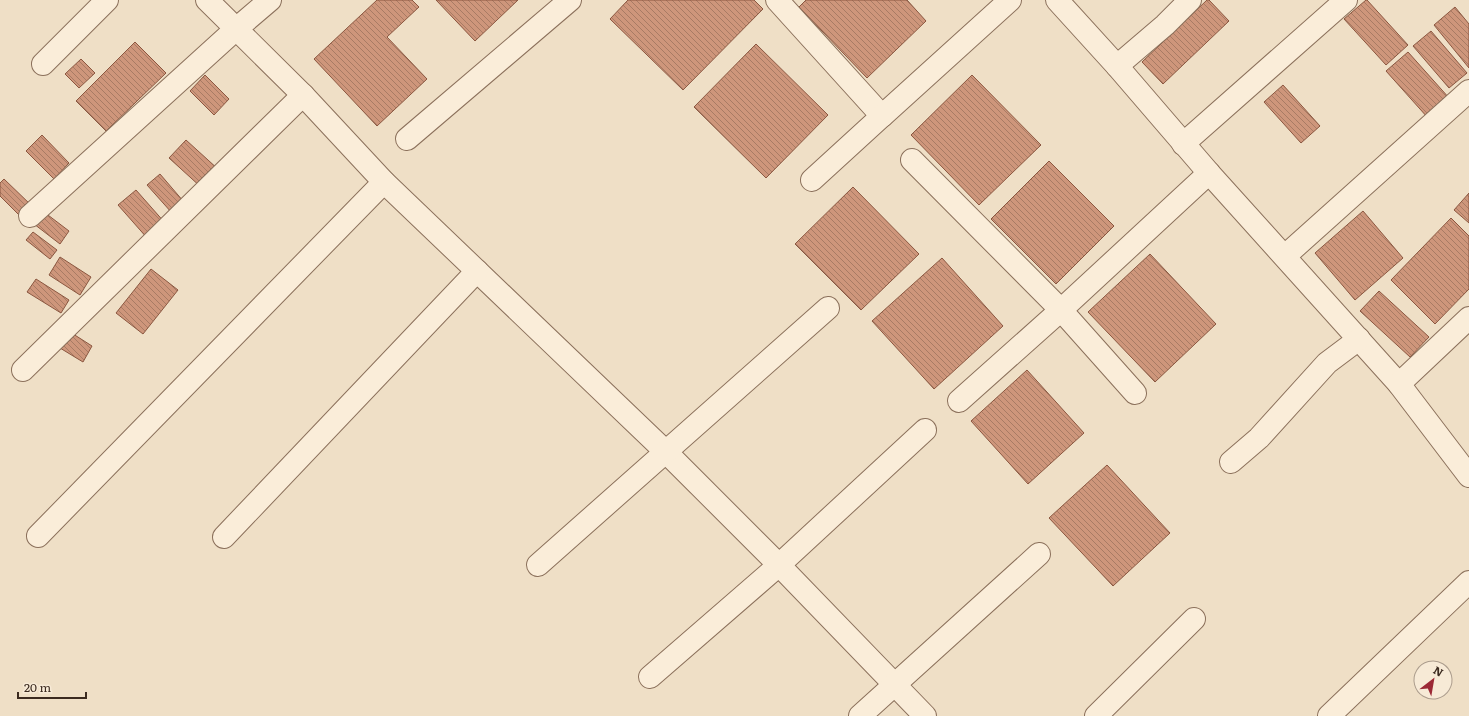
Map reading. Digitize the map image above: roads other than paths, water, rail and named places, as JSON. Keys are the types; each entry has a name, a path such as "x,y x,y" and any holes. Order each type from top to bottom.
{"street":[{"path":"43,64 107,0"},
{"path":"207,0 303,95 384,182 666,452 779,565 925,716"},
{"path":"30,216 270,0"},
{"path":"407,139 570,0"},
{"path":"777,0 882,116"},
{"path":"812,180 1010,0"},
{"path":"1057,0 1117,66 1183,144 1399,384 1469,476"},
{"path":"1117,66 1165,25 1190,0"},
{"path":"1183,144 1346,0"},
{"path":"1285,256 1469,91"},
{"path":"23,370 303,95"},
{"path":"912,160 1061,310 1135,393"},
{"path":"959,401 1061,310 1209,173"},
{"path":"38,536 384,182"},
{"path":"224,537 477,271"},
{"path":"538,565 828,308"},
{"path":"1399,384 1469,318"},
{"path":"1231,462 1258,438 1327,363 1359,339"},
{"path":"650,677 779,565 925,430"},
{"path":"860,716 1039,554"},
{"path":"1329,716 1469,582"},
{"path":"1096,716 1194,619"}]}
